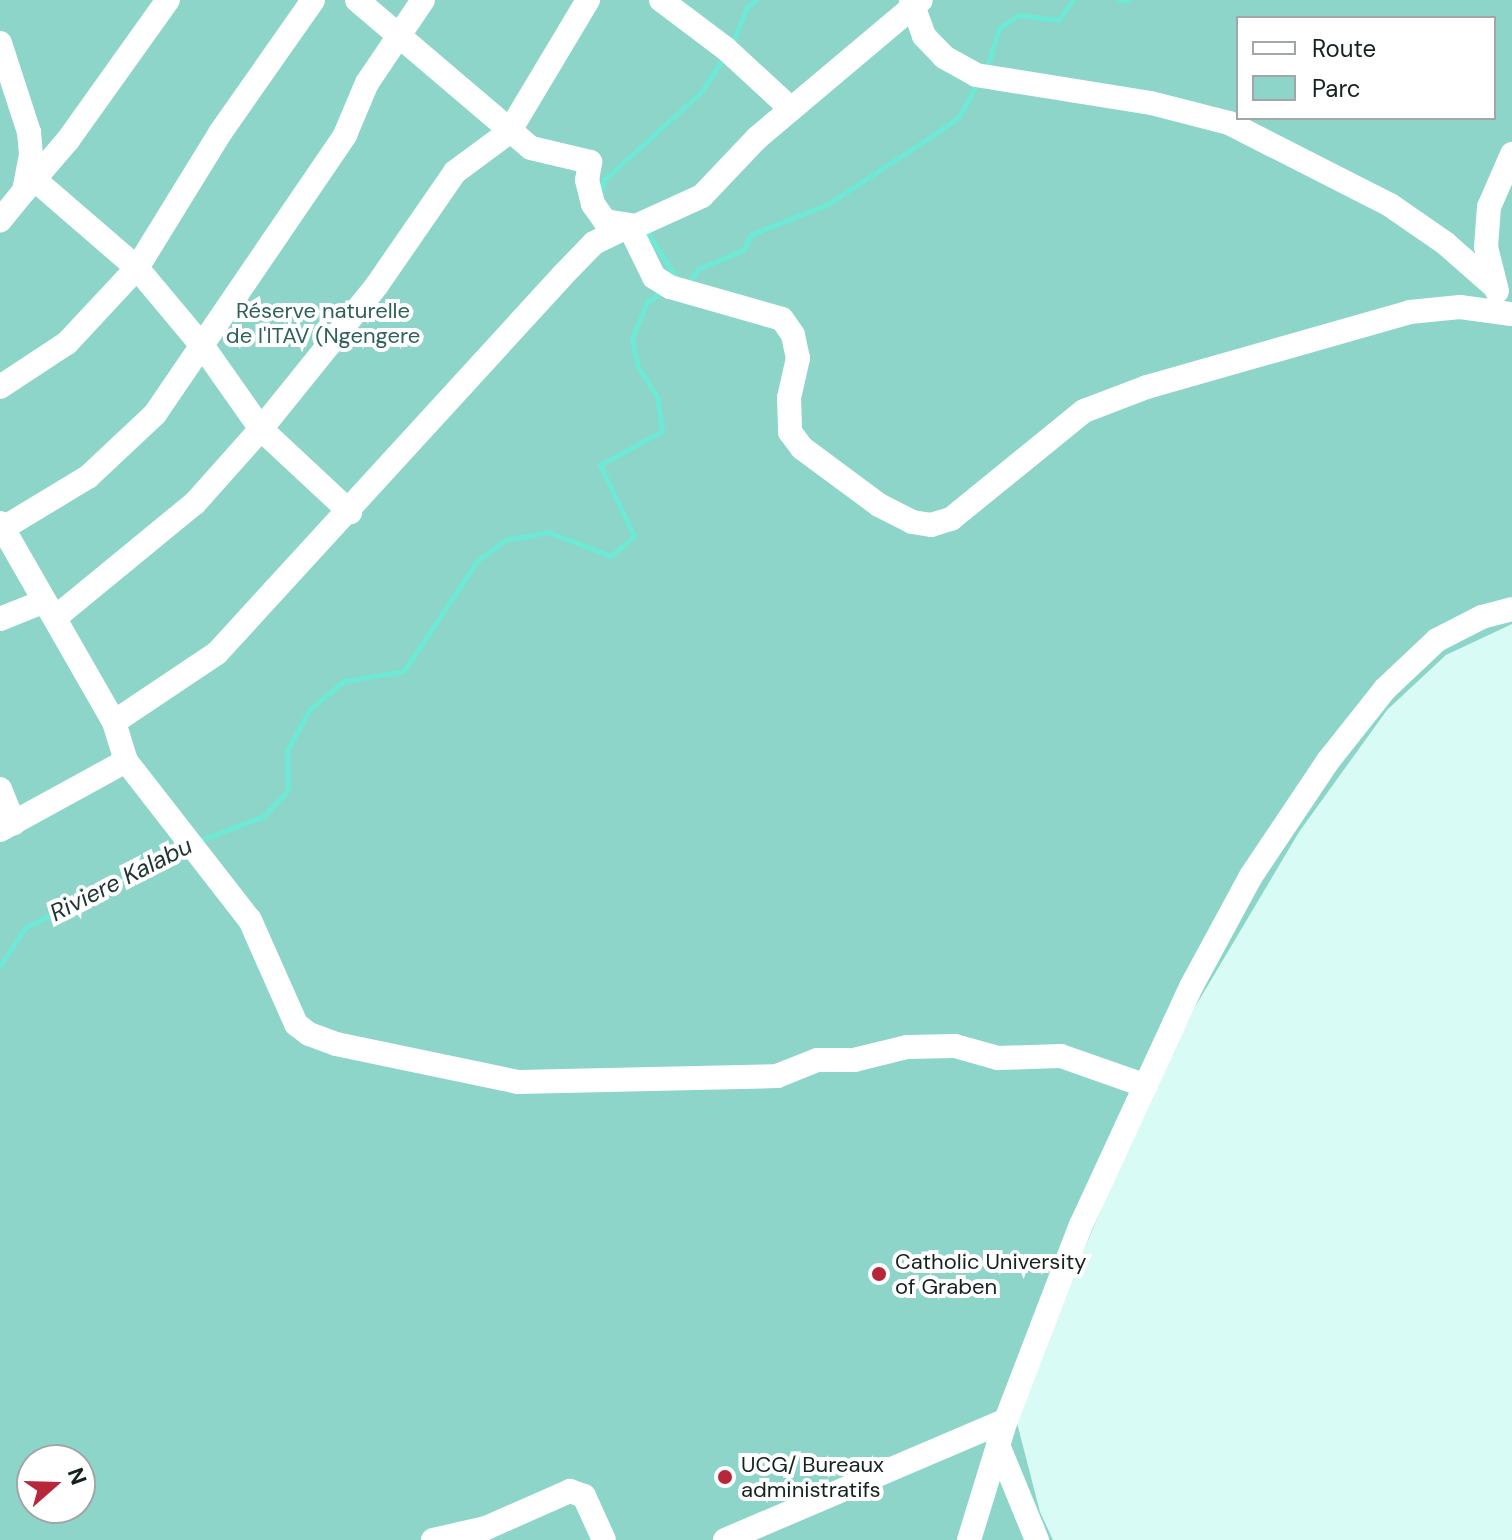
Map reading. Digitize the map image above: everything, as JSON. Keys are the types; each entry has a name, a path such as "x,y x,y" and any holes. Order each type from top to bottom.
{"street":[{"path":"0,221 168,0"},
{"path":"0,387 67,343 137,268 220,133 313,0"},
{"path":"357,0 396,36 456,80 509,132 554,157 590,162 587,180 593,204 605,221 638,224"},
{"path":"423,0 396,36 358,99 345,135 204,348 155,414 88,477 1,527 114,722 126,761 195,844 250,920 296,1024 336,1044 518,1082 777,1076 817,1060 854,1060 907,1047 955,1046 998,1058 1061,1056 1146,1086"},
{"path":"0,619 51,609 195,503 261,429 377,285 455,172 509,132 588,0"},
{"path":"661,0 730,54 791,109"},
{"path":"114,722 217,653 350,512 594,243 702,196 791,109 916,3 924,36 944,57 985,77 1151,103 1229,123 1390,205 1445,243 1495,287"},
{"path":"0,43 4,76 29,132 29,185"},
{"path":"1511,316 1495,287 1486,247 1489,207 1512,154"},
{"path":"29,185 137,268 204,348 261,429 350,512"},
{"path":"638,224 654,277 670,287 782,319 793,335 798,358 789,398 790,432 802,448 879,505 912,522 931,525 951,519 1084,411 1147,387 1249,353 1410,312 1460,307 1511,316"},
{"path":"1482,617 1512,591"},
{"path":"969,1540 1006,1420 1081,1225 1146,1086 1251,876 1328,761 1385,689 1437,640 1482,617 1512,609"},
{"path":"0,789 7,826 126,761"},
{"path":"725,1540 762,1533 1006,1420"},
{"path":"998,1445 1037,1540"},
{"path":"433,1540 486,1528 570,1491 584,1496 604,1540"}],"green space":[{"name":"Réserve naturelle de l'ITAV (Ngengere","path":"0,0 1512,0 1512,624 1446,655 1387,710 1299,832 1195,1007 1121,1162 1015,1415 1040,1512 1053,1540 0,1540"}],"waterway":[{"path":"732,44 747,7 756,0"},
{"path":"987,68 999,28 1019,15 1058,20 1073,0"},
{"path":"1119,0 1128,0"},
{"path":"600,195 604,180 701,92 725,56"},
{"path":"686,286 698,269 743,250 752,234 828,204 939,131 959,117 977,83"},
{"path":"646,230 677,279"},
{"name":"Riviere Kalabu","path":"198,841 264,816 288,790 287,750 310,709 344,681 404,671 477,561 505,540 548,532 611,556 634,536 600,465 662,431 657,397 638,367 632,339 647,302 664,291"},
{"name":"Riviere Kalabu","path":"0,966 25,928 185,846"}],"place":[{"name":"Catholic University of Graben","path":"879,1274"},
{"name":"UCG/ Bureaux administratifs","path":"725,1477"}]}
